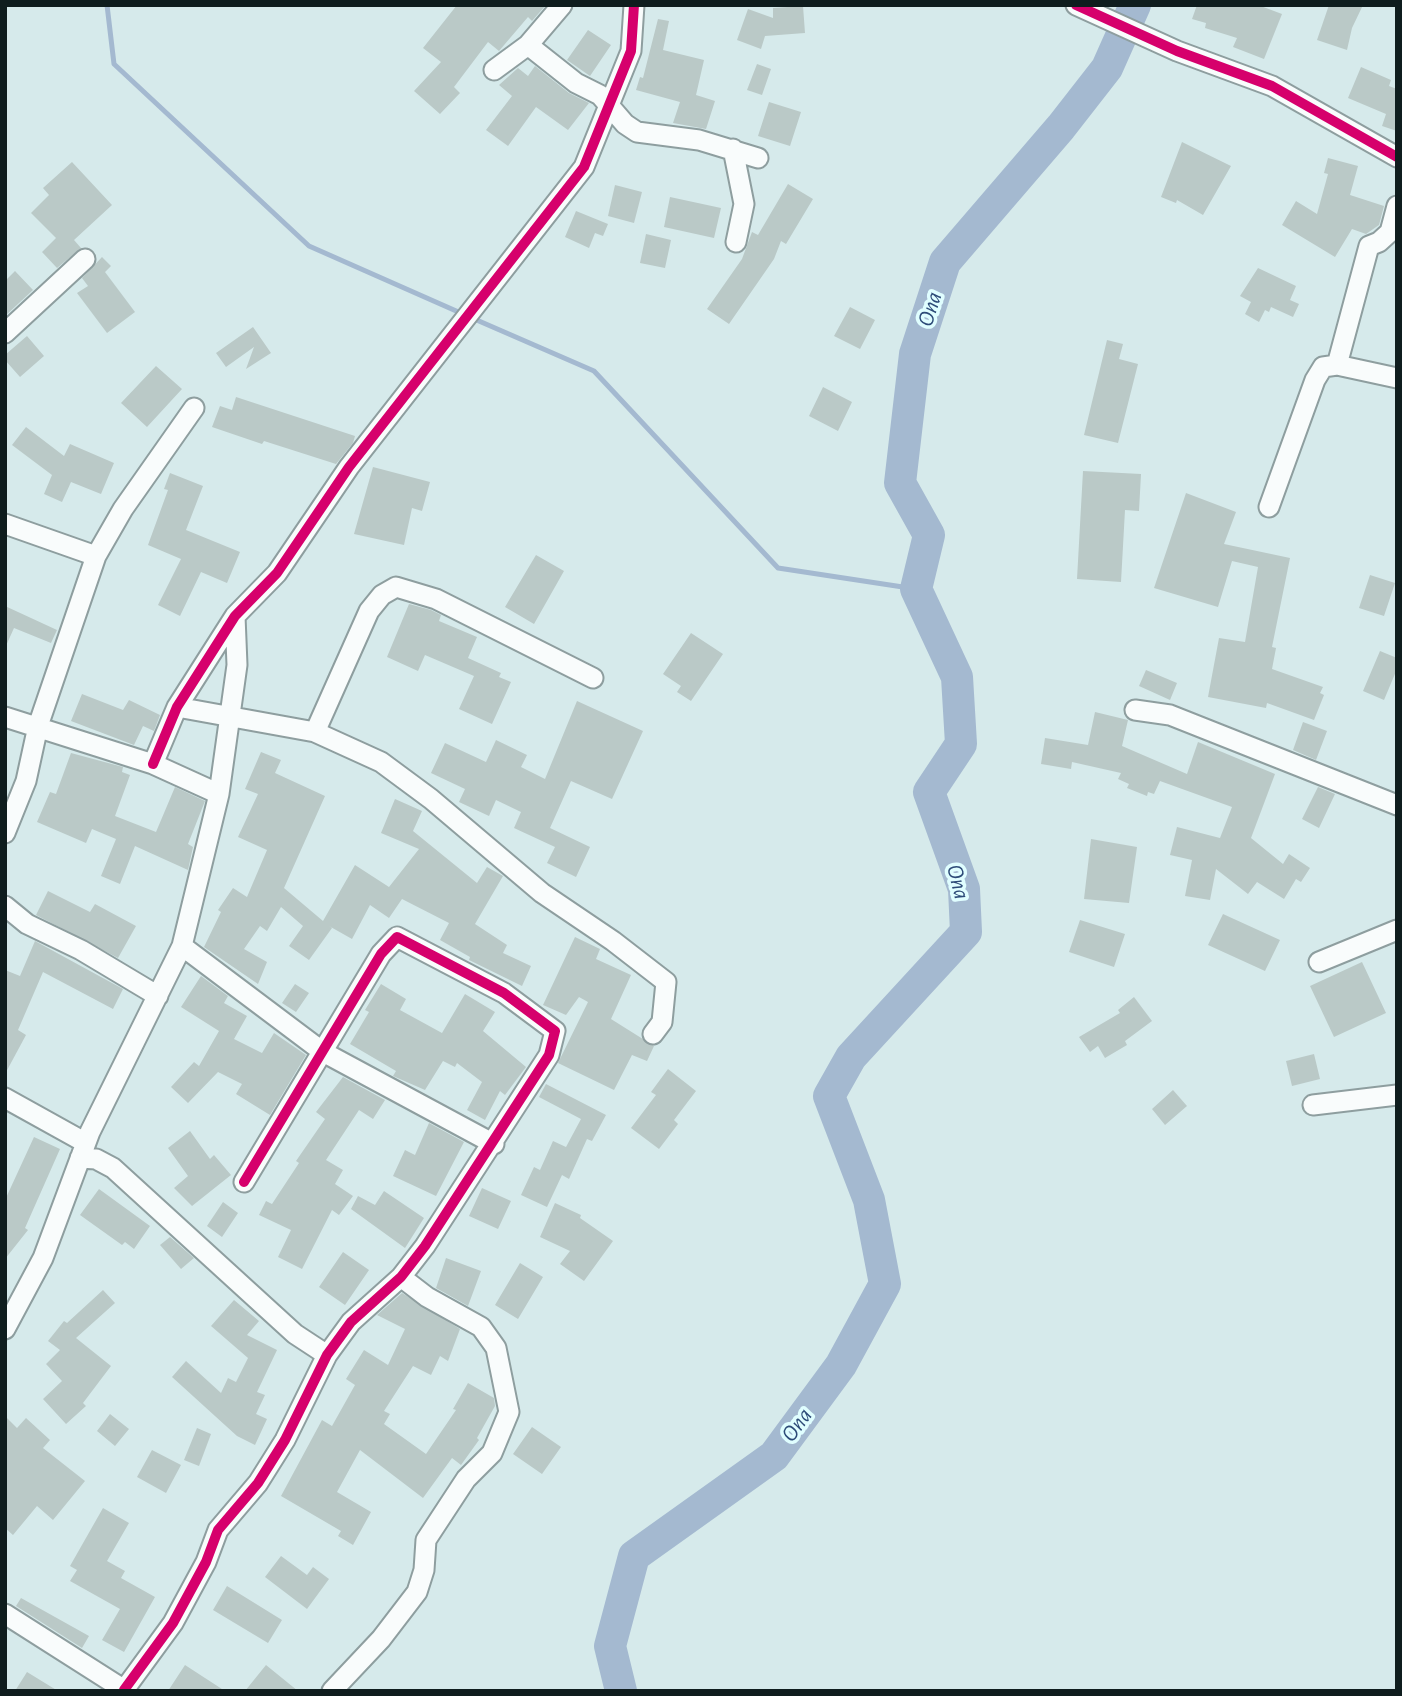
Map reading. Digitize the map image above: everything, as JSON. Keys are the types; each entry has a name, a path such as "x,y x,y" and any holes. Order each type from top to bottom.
{"street":[{"path":"494,70 528,46 562,5"},
{"path":"153,764 177,707 235,616 277,573 349,467 584,167 607,105 620,85 631,51 634,5"},
{"path":"1076,5 1177,51 1272,86 1397,157"},
{"path":"528,46 576,83 600,95 636,132 699,140 758,158"},
{"path":"733,149 744,204 736,242"},
{"path":"1337,365 1369,246 1379,242 1390,232 1397,206"},
{"path":"5,333 85,259"},
{"path":"1269,507 1322,367 1337,365 1397,378"},
{"path":"5,833 26,781 38,726 96,556 123,509 194,408"},
{"path":"5,524 96,556"},
{"path":"315,732 369,611 382,595 396,587 436,598 593,678"},
{"path":"5,1329 43,1258 83,1150 182,946 219,794 237,665 235,616"},
{"path":"177,707 315,732 381,762 431,799 542,893 613,941 666,982 662,1022 653,1034"},
{"path":"1135,710 1170,715 1397,806"},
{"path":"5,717 153,764 219,794"},
{"path":"5,906 27,924 81,950 158,996"},
{"path":"1319,962 1397,930"},
{"path":"7,1622 125,1690 173,1623 206,1562 218,1530 258,1483 285,1440 327,1355 351,1322 401,1277 494,1143 549,1055 555,1031 504,993 397,937 381,954 244,1182"},
{"path":"182,946 323,1052 494,1143"},
{"path":"1313,1105 1397,1095"},
{"path":"5,1098 113,1168 295,1334 327,1355"},
{"path":"332,1691 381,1639 417,1592 424,1570 426,1540 466,1479 492,1453 509,1412 496,1348 481,1327 427,1297 401,1277"}],"building":[{"path":"457,5 546,5 532,21 528,17 499,51 488,42 454,87 460,93 440,114 414,91 441,62 423,48"},
{"path":"1197,5 1258,5 1282,14 1264,59 1233,47 1237,38 1205,28 1206,23 1192,19"},
{"path":"1329,5 1363,5 1352,28 1347,50 1317,40"},
{"path":"803,6 805,33 765,36 761,49 737,40 748,9 773,18 773,8"},
{"path":"658,19 669,21 663,50 704,60 696,95 715,101 706,129 673,123 680,102 636,90 640,77 643,78"},
{"path":"588,30 611,45 590,76 567,60"},
{"path":"757,64 771,69 762,95 747,90"},
{"path":"535,66 569,93 589,103 568,130 536,107 508,146 486,130 512,96 499,85 518,68 528,76"},
{"path":"1361,67 1391,80 1389,86 1397,89 1397,131 1382,126 1386,114 1348,98"},
{"path":"769,102 801,112 790,146 758,136"},
{"path":"1182,142 1231,166 1203,215 1177,200 1176,203 1161,197"},
{"path":"1328,158 1358,166 1350,195 1384,206 1379,225 1366,234 1352,229 1335,257 1282,225 1296,201 1317,214 1328,174 1324,173"},
{"path":"72,162 112,205 74,240 81,248 57,268 42,252 56,238 31,213 49,195 43,188"},
{"path":"788,184 813,199 786,244 781,241 774,259 729,324 707,309 742,259 752,232 758,235"},
{"path":"615,185 642,192 634,223 608,216"},
{"path":"670,197 721,208 714,238 664,227"},
{"path":"576,211 608,224 603,236 595,233 589,248 565,237"},
{"path":"646,234 671,240 665,268 640,263"},
{"path":"102,257 111,266 105,272 135,312 107,333 77,293 88,286 82,278"},
{"path":"1258,268 1296,286 1290,300 1299,304 1293,317 1271,307 1269,312 1265,310 1259,322 1245,314 1251,302 1240,296"},
{"path":"15,271 33,290 5,316 5,281"},
{"path":"850,307 875,320 860,349 834,336"},
{"path":"253,327 271,353 246,369 254,347 226,367 216,353"},
{"path":"27,336 44,356 20,377 5,360 5,355"},
{"path":"1107,340 1123,344 1119,359 1138,364 1118,443 1084,435"},
{"path":"156,366 182,389 147,427 121,403"},
{"path":"823,387 852,402 838,431 809,416"},
{"path":"236,397 355,436 353,443 336,464 212,427 220,406 232,410"},
{"path":"26,427 64,456 70,444 114,463 101,494 71,482 62,502 44,494 52,475 12,445"},
{"path":"373,467 430,482 422,511 412,508 404,545 354,534"},
{"path":"1083,471 1141,474 1139,511 1125,510 1121,582 1077,579"},
{"path":"170,473 203,486 186,530 240,552 227,583 201,572 180,616 158,605 181,559 148,545 168,490 164,489"},
{"path":"1186,493 1236,512 1224,544 1290,558 1272,647 1276,648 1272,669 1323,687 1320,693 1324,695 1314,720 1267,703 1266,708 1208,697 1219,638 1245,642 1258,567 1232,561 1218,607 1154,588"},
{"path":"536,555 564,571 534,624 505,607"},
{"path":"1370,575 1395,583 1384,616 1359,608"},
{"path":"409,604 431,610 441,615 439,621 477,637 468,658 501,673 499,677 511,682 492,724 459,709 474,676 425,655 418,671 387,657"},
{"path":"5,606 57,630 51,643 14,628 5,648"},
{"path":"691,633 723,654 691,701 677,692 681,686 663,674"},
{"path":"1380,651 1397,658 1397,669 1384,700 1363,691"},
{"path":"1146,670 1177,683 1170,700 1139,686"},
{"path":"82,694 123,710 129,700 160,715 154,731 143,726 134,745 71,721"},
{"path":"577,701 643,731 612,799 571,781 550,828 590,847 576,877 547,863 555,847 514,828 521,812 496,800 489,816 459,802 465,789 431,773 445,743 486,762 496,740 527,755 521,767 545,779"},
{"path":"1095,712 1128,720 1122,746 1187,774 1198,742 1275,774 1251,838 1283,864 1289,854 1310,868 1301,882 1296,879 1284,899 1257,882 1248,894 1216,869 1210,900 1185,896 1192,860 1170,855 1177,827 1220,838 1232,807 1160,781 1154,794 1148,792 1147,796 1127,788 1129,784 1118,779 1121,773 1072,762 1071,769 1041,764 1045,738 1088,745"},
{"path":"1303,722 1327,731 1316,760 1293,750"},
{"path":"261,752 281,760 275,773 325,796 284,888 323,921 355,865 389,887 419,849 381,833 395,799 422,811 413,831 477,883 487,867 503,876 475,924 507,945 503,953 531,966 522,986 469,960 470,957 440,940 449,923 402,899 389,918 370,905 352,939 329,926 332,928 309,960 289,946 303,926 281,907 267,931 260,926 244,949 267,962 258,984 204,947 221,912 218,910 233,888 247,897 267,850 238,837 258,794 245,789"},
{"path":"71,753 123,767 122,772 130,775 115,816 156,832 175,787 205,801 188,844 193,847 188,870 135,846 120,884 101,876 116,839 92,829 86,843 37,822 50,792 56,794"},
{"path":"1318,787 1335,794 1319,828 1302,819"},
{"path":"1091,839 1137,847 1129,903 1084,899"},
{"path":"48,891 90,912 95,904 136,926 118,958 36,915"},
{"path":"1223,914 1280,940 1265,971 1208,945"},
{"path":"1080,920 1125,934 1114,967 1069,952"},
{"path":"575,937 600,949 596,959 631,975 611,1019 654,1046 647,1061 632,1055 614,1090 558,1063 588,1002 579,997 566,1015 543,1005"},
{"path":"35,941 123,989 113,1009 43,972 18,1030 26,1035 5,1074 5,970 20,976"},
{"path":"1362,962 1386,1013 1334,1037 1310,986"},
{"path":"201,976 228,996 224,1003 247,1016 234,1039 262,1053 274,1033 306,1055 270,1115 236,1094 242,1084 218,1072 188,1103 171,1087 194,1062 199,1066 219,1031 181,1007"},
{"path":"295,984 309,993 296,1012 282,1003"},
{"path":"381,984 406,999 400,1010 442,1033 465,994 495,1012 483,1031 526,1067 505,1095 500,1091 485,1120 467,1110 482,1082 457,1063 455,1067 443,1061 425,1090 393,1076 396,1071 350,1044 369,1012 365,1010"},
{"path":"1134,997 1152,1021 1125,1041 1127,1045 1105,1058 1098,1046 1090,1052 1079,1037 1120,1013 1118,1010"},
{"path":"1314,1054 1320,1079 1292,1086 1286,1061"},
{"path":"668,1069 696,1091 674,1120 678,1124 659,1149 631,1128 656,1095 651,1092"},
{"path":"343,1077 385,1100 373,1119 359,1110 326,1160 343,1170 335,1184 353,1196 339,1215 332,1210 302,1269 278,1257 291,1230 259,1215 266,1201 272,1204 299,1163 296,1161 325,1119 316,1112"},
{"path":"546,1084 606,1115 592,1141 587,1139 569,1179 562,1175 547,1207 521,1195 534,1167 540,1170 553,1141 566,1147 581,1119 539,1097"},
{"path":"1173,1090 1187,1106 1165,1125 1152,1109"},
{"path":"429,1123 464,1142 436,1196 393,1176 405,1150 415,1155"},
{"path":"190,1131 210,1159 214,1155 231,1175 192,1206 174,1188 188,1176 168,1148"},
{"path":"34,1137 60,1149 25,1228 28,1230 5,1259 5,1200"},
{"path":"482,1188 511,1201 498,1229 469,1216"},
{"path":"99,1189 150,1226 134,1249 125,1242 122,1245 80,1215"},
{"path":"384,1191 424,1218 405,1248 351,1209 358,1196 375,1205"},
{"path":"223,1202 238,1213 222,1237 207,1226"},
{"path":"555,1203 581,1215 580,1218 613,1241 584,1281 560,1264 570,1251 540,1237"},
{"path":"170,1237 194,1258 181,1269 160,1245"},
{"path":"343,1252 369,1270 345,1305 319,1287"},
{"path":"446,1258 481,1271 468,1306 436,1288"},
{"path":"520,1263 543,1277 518,1319 495,1305"},
{"path":"103,1290 115,1303 76,1338 111,1366 83,1403 86,1406 66,1424 43,1399 62,1381 46,1364 60,1350 48,1341 64,1321 67,1323"},
{"path":"402,1293 460,1329 448,1361 440,1356 431,1375 413,1366 384,1411 390,1414 384,1424 426,1454 456,1410 453,1409 468,1383 494,1398 495,1406 477,1438 479,1440 461,1465 452,1458 423,1498 360,1450 337,1492 371,1512 353,1545 338,1536 341,1531 281,1496 322,1420 332,1426 355,1385 346,1379 364,1350 388,1365 405,1329 377,1315"},
{"path":"234,1300 259,1321 247,1335 277,1350 257,1392 265,1395 256,1414 267,1419 255,1445 237,1436 172,1377 186,1361 221,1393 228,1378 236,1382 248,1358 211,1326"},
{"path":"110,1414 129,1429 115,1446 97,1431"},
{"path":"5,1416 17,1428 26,1418 50,1440 43,1448 85,1481 53,1520 37,1506 13,1535 5,1528"},
{"path":"532,1427 561,1447 542,1474 513,1454"},
{"path":"197,1428 211,1434 199,1466 184,1460"},
{"path":"152,1450 181,1465 166,1493 137,1477"},
{"path":"103,1508 129,1523 107,1561 125,1571 121,1578 155,1597 124,1652 102,1640 120,1609 70,1581 77,1570 70,1566"},
{"path":"281,1556 307,1575 313,1567 329,1579 307,1609 265,1577"},
{"path":"227,1586 282,1620 268,1643 213,1610"},
{"path":"21,1598 89,1636 82,1648 16,1606"},
{"path":"185,1665 225,1691 168,1691"},
{"path":"266,1665 298,1691 245,1691"},
{"path":"27,1672 58,1691 15,1691"}],"waterway":[{"path":"107,5 114,64 309,246 463,314"},
{"name":"Ona","path":"621,1691 610,1646 634,1556 774,1456 841,1365 885,1284 869,1200 829,1096 851,1057 966,932 964,889 929,792 961,744 957,677 916,589 929,535 900,483 915,354 945,262 1061,127 1107,68 1135,5"},
{"path":"472,318 594,371 778,568 916,589"}],"cycle path":[{"path":"153,764 177,707 235,616 277,573 349,467 584,167 631,51 634,5"},
{"path":"1076,5 1177,51 1272,86 1397,157"},
{"path":"124,1690 173,1623 206,1562 218,1530 258,1483 285,1440 327,1355 351,1322 401,1277 425,1246 549,1055 555,1031 504,993 397,937 381,954 244,1182"}]}
